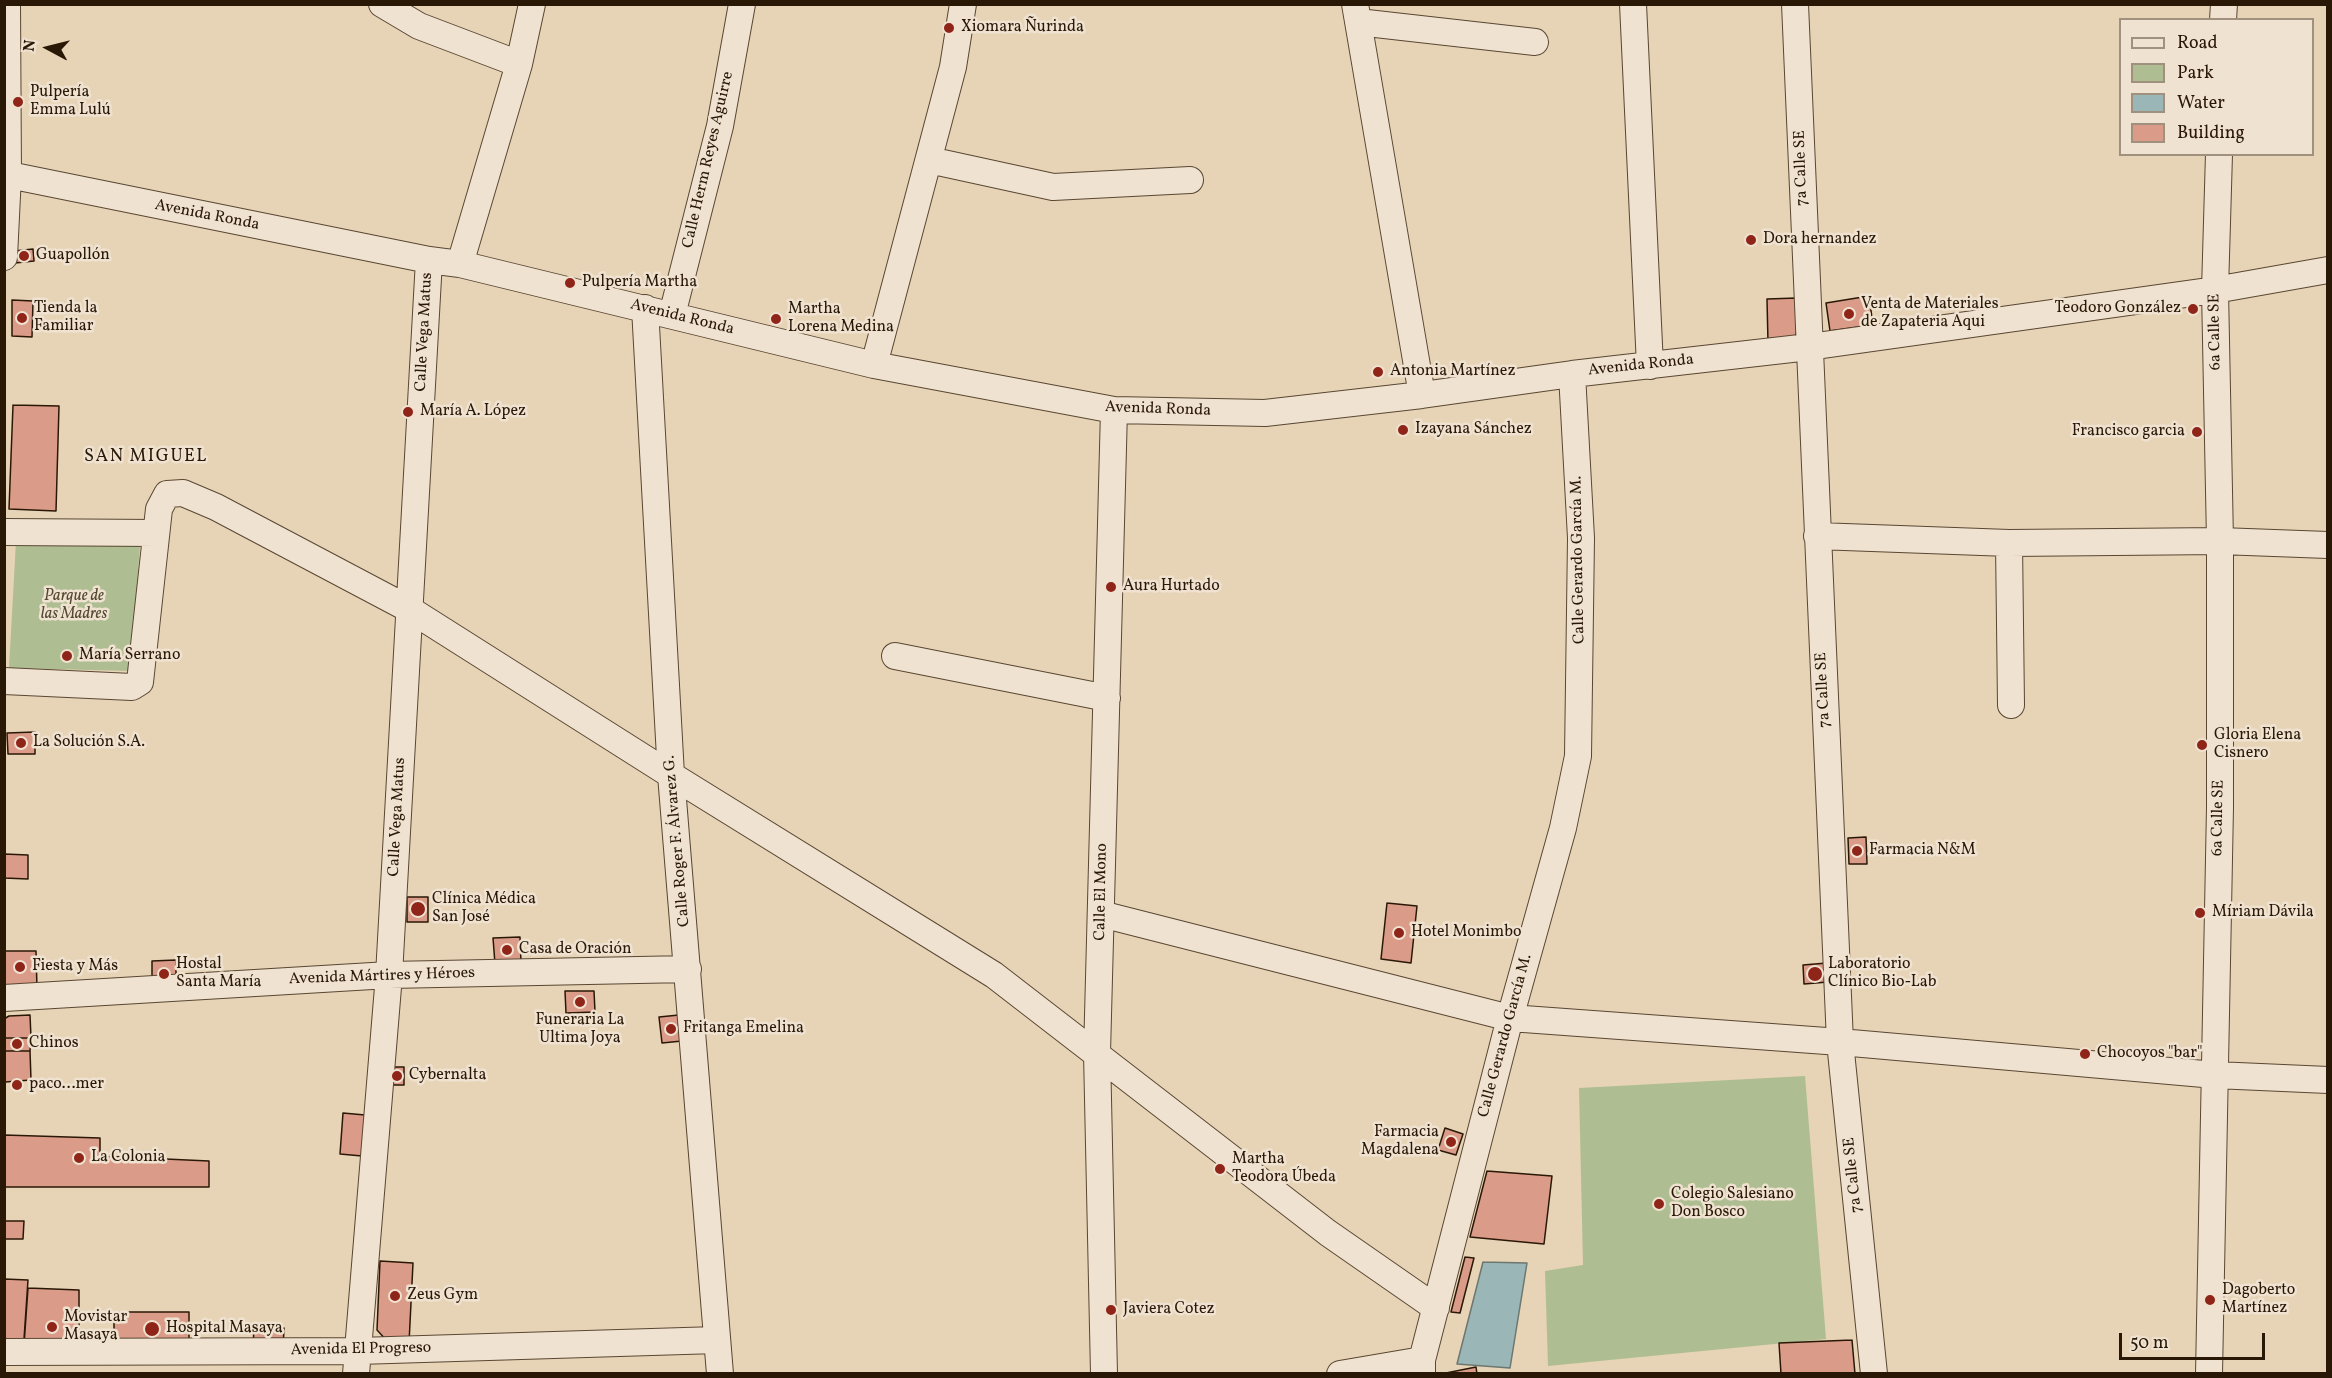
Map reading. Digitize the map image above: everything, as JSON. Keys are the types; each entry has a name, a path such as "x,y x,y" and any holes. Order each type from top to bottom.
{"street":[{"path":"4,256 7,4"},
{"path":"382,4 419,26 519,64"},
{"path":"460,264 519,64 532,4"},
{"name":"Calle Herm Reyes Aguirre","path":"672,315 720,126 742,4"},
{"path":"874,364 953,66 963,4"},
{"path":"1633,4 1650,366"},
{"name":"7a Calle SE","path":"1795,4 1840,1042 1874,1374"},
{"path":"1422,395 1356,13 1535,42"},
{"name":"6a Calle SE","path":"2209,1374 2220,807 2220,541 2215,290 2219,156"},
{"path":"929,160 1053,187 1190,180"},
{"name":"Avenida Ronda","path":"6,174 429,260 460,264 874,364 1114,410 1265,413 1422,395 1572,374 1809,347 2215,290 2328,270"},
{"name":"Calle Vega Matus","path":"357,1362 389,975 429,260"},
{"name":"Calle Roger F. Álvarez G.","path":"645,308 672,775 720,1374"},
{"name":"Calle Gerardo García M.","path":"1422,1367 1510,1018 1563,828 1578,756 1581,538 1572,374"},
{"name":"Calle El Mono","path":"1104,1374 1098,1053 1114,410"},
{"path":"4,681 132,687 140,682 159,509 167,494 183,493 216,507 410,609 994,975 1098,1053 1328,1233 1436,1308"},
{"path":"4,532 156,533"},
{"path":"1817,536 2009,543 2220,541 2328,545"},
{"path":"2009,543 2011,705"},
{"path":"895,656 1107,698"},
{"path":"1101,914 1510,1018 1840,1042 2215,1075 2328,1080"},
{"name":"Avenida Mártires y Héroes","path":"4,998 389,975 688,969"},
{"name":"Avenida El Progreso","path":"4,1352 357,1362 717,1340"},
{"path":"1340,1374 1422,1367"}],"green space":[{"name":"Parque de las Madres","path":"16,541 140,545 131,671 9,668"},
{"path":"1805,1076 1826,1339 1548,1366 1545,1271 1583,1265 1579,1088"}],"water":[{"path":"1483,1262 1527,1263 1510,1368 1457,1364"}],"building":[{"name":"Guapollón","path":"33,249 34,261 15,263 14,251"},
{"name":"Venta de Materiales de Zapateria Aqui","path":"1869,296 1873,325 1830,331 1826,303"},
{"path":"1797,298 1796,335 1785,342 1768,343 1767,299"},
{"name":"Tienda la Familiar","path":"12,300 33,301 32,337 12,336"},
{"path":"13,405 59,406 56,511 9,509"},
{"name":"La Solución S.A.","path":"35,732 35,754 8,754 7,733"},
{"name":"Farmacia N&M","path":"1866,837 1867,864 1849,864 1848,838"},
{"path":"4,854 28,855 28,879 4,878"},
{"name":"Clínica Médica San José","path":"407,897 428,897 428,922 407,922"},
{"name":"Hotel Monimbo","path":"1387,903 1417,906 1411,963 1381,959"},
{"name":"Casa de Oración","path":"520,937 521,963 495,964 493,938"},
{"name":"Fiesta y Más","path":"4,951 36,951 37,989 8,989 4,982"},
{"name":"Hostal Santa María","path":"176,960 176,987 152,987 152,961"},
{"name":"Laboratorio Clínico Bio-Lab","path":"1827,963 1828,982 1804,984 1803,965"},
{"name":"Funeraria La Ultima Joya","path":"565,991 594,991 595,1012 566,1013"},
{"path":"30,1015 31,1038 4,1038 4,1019 9,1016"},
{"name":"Fritanga Emelina","path":"679,1015 682,1041 662,1043 659,1017"},
{"name":"Chinos","path":"4,1038 31,1038 30,1051 4,1051"},
{"path":"4,1051 30,1051 31,1080 5,1082"},
{"name":"Cybernalta","path":"392,1067 404,1067 404,1085 391,1085"},
{"path":"343,1113 365,1115 362,1156 340,1154"},
{"name":"Farmacia Magdalena","path":"1445,1128 1463,1134 1456,1155 1438,1150"},
{"name":"La Colonia","path":"4,1135 100,1138 100,1156 209,1161 209,1187 4,1187"},
{"path":"1487,1171 1552,1176 1544,1244 1470,1237"},
{"path":"4,1221 24,1221 23,1239 4,1239"},
{"path":"1465,1257 1474,1258 1460,1313 1451,1312"},
{"name":"Zeus Gym","path":"380,1261 413,1263 409,1343 388,1342 377,1330"},
{"path":"4,1279 28,1280 24,1339 4,1337"},
{"name":"Movistar Masaya","path":"28,1288 79,1290 79,1346 24,1345"},
{"name":"Hospital Masaya","path":"114,1312 189,1312 189,1345 114,1345"},
{"path":"254,1326 284,1328 283,1351 253,1349"},
{"path":"1852,1340 1855,1374 1781,1374 1779,1343"},
{"path":"1476,1367 1477,1374 1446,1374 1446,1373"}],"place":[{"name":"Xiomara Ñurinda","path":"949,28"},
{"name":"Pulpería Emma Lulú","path":"18,102"},
{"name":"Dora hernandez","path":"1751,240"},
{"name":"Guapollón","path":"24,256"},
{"name":"Pulpería Martha","path":"570,283"},
{"name":"Teodoro González","path":"2193,309"},
{"name":"Venta de Materiales de Zapateria Aqui","path":"1849,314"},
{"name":"Tienda la Familiar","path":"22,318"},
{"name":"Martha Lorena Medina","path":"776,319"},
{"name":"Antonia Martínez","path":"1378,372"},
{"name":"María A. López","path":"408,412"},
{"name":"Izayana Sánchez","path":"1403,430"},
{"name":"Francisco garcia","path":"2197,432"},
{"name":"Aura Hurtado","path":"1111,587"},
{"name":"María Serrano","path":"67,656"},
{"name":"La Solución S.A.","path":"21,743"},
{"name":"Gloria Elena Cisnero","path":"2202,745"},
{"name":"Farmacia N&M","path":"1857,851"},
{"name":"Clínica Médica San José","path":"418,909"},
{"name":"Míriam Dávila","path":"2200,913"},
{"name":"Hotel Monimbo","path":"1399,933"},
{"name":"Casa de Oración","path":"507,950"},
{"name":"Fiesta y Más","path":"20,967"},
{"name":"Hostal Santa María","path":"164,974"},
{"name":"Laboratorio Clínico Bio-Lab","path":"1815,974"},
{"name":"Funeraria La Ultima Joya","path":"580,1002"},
{"name":"Fritanga Emelina","path":"671,1029"},
{"name":"Chinos","path":"17,1044"},
{"name":"Chocoyos \"bar\"","path":"2085,1054"},
{"name":"Cybernalta","path":"397,1076"},
{"name":"paco...mer","path":"17,1085"},
{"name":"Farmacia Magdalena","path":"1451,1142"},
{"name":"La Colonia","path":"79,1158"},
{"name":"Martha Teodora Úbeda","path":"1220,1169"},
{"name":"Colegio Salesiano Don Bosco","path":"1659,1204"},
{"name":"Zeus Gym","path":"395,1296"},
{"name":"Dagoberto Martínez","path":"2210,1300"},
{"name":"Javiera Cotez","path":"1111,1310"},
{"name":"Movistar Masaya","path":"52,1327"},
{"name":"Hospital Masaya","path":"152,1329"}],"district":[{"name":"SAN MIGUEL","path":"146,458"}]}
